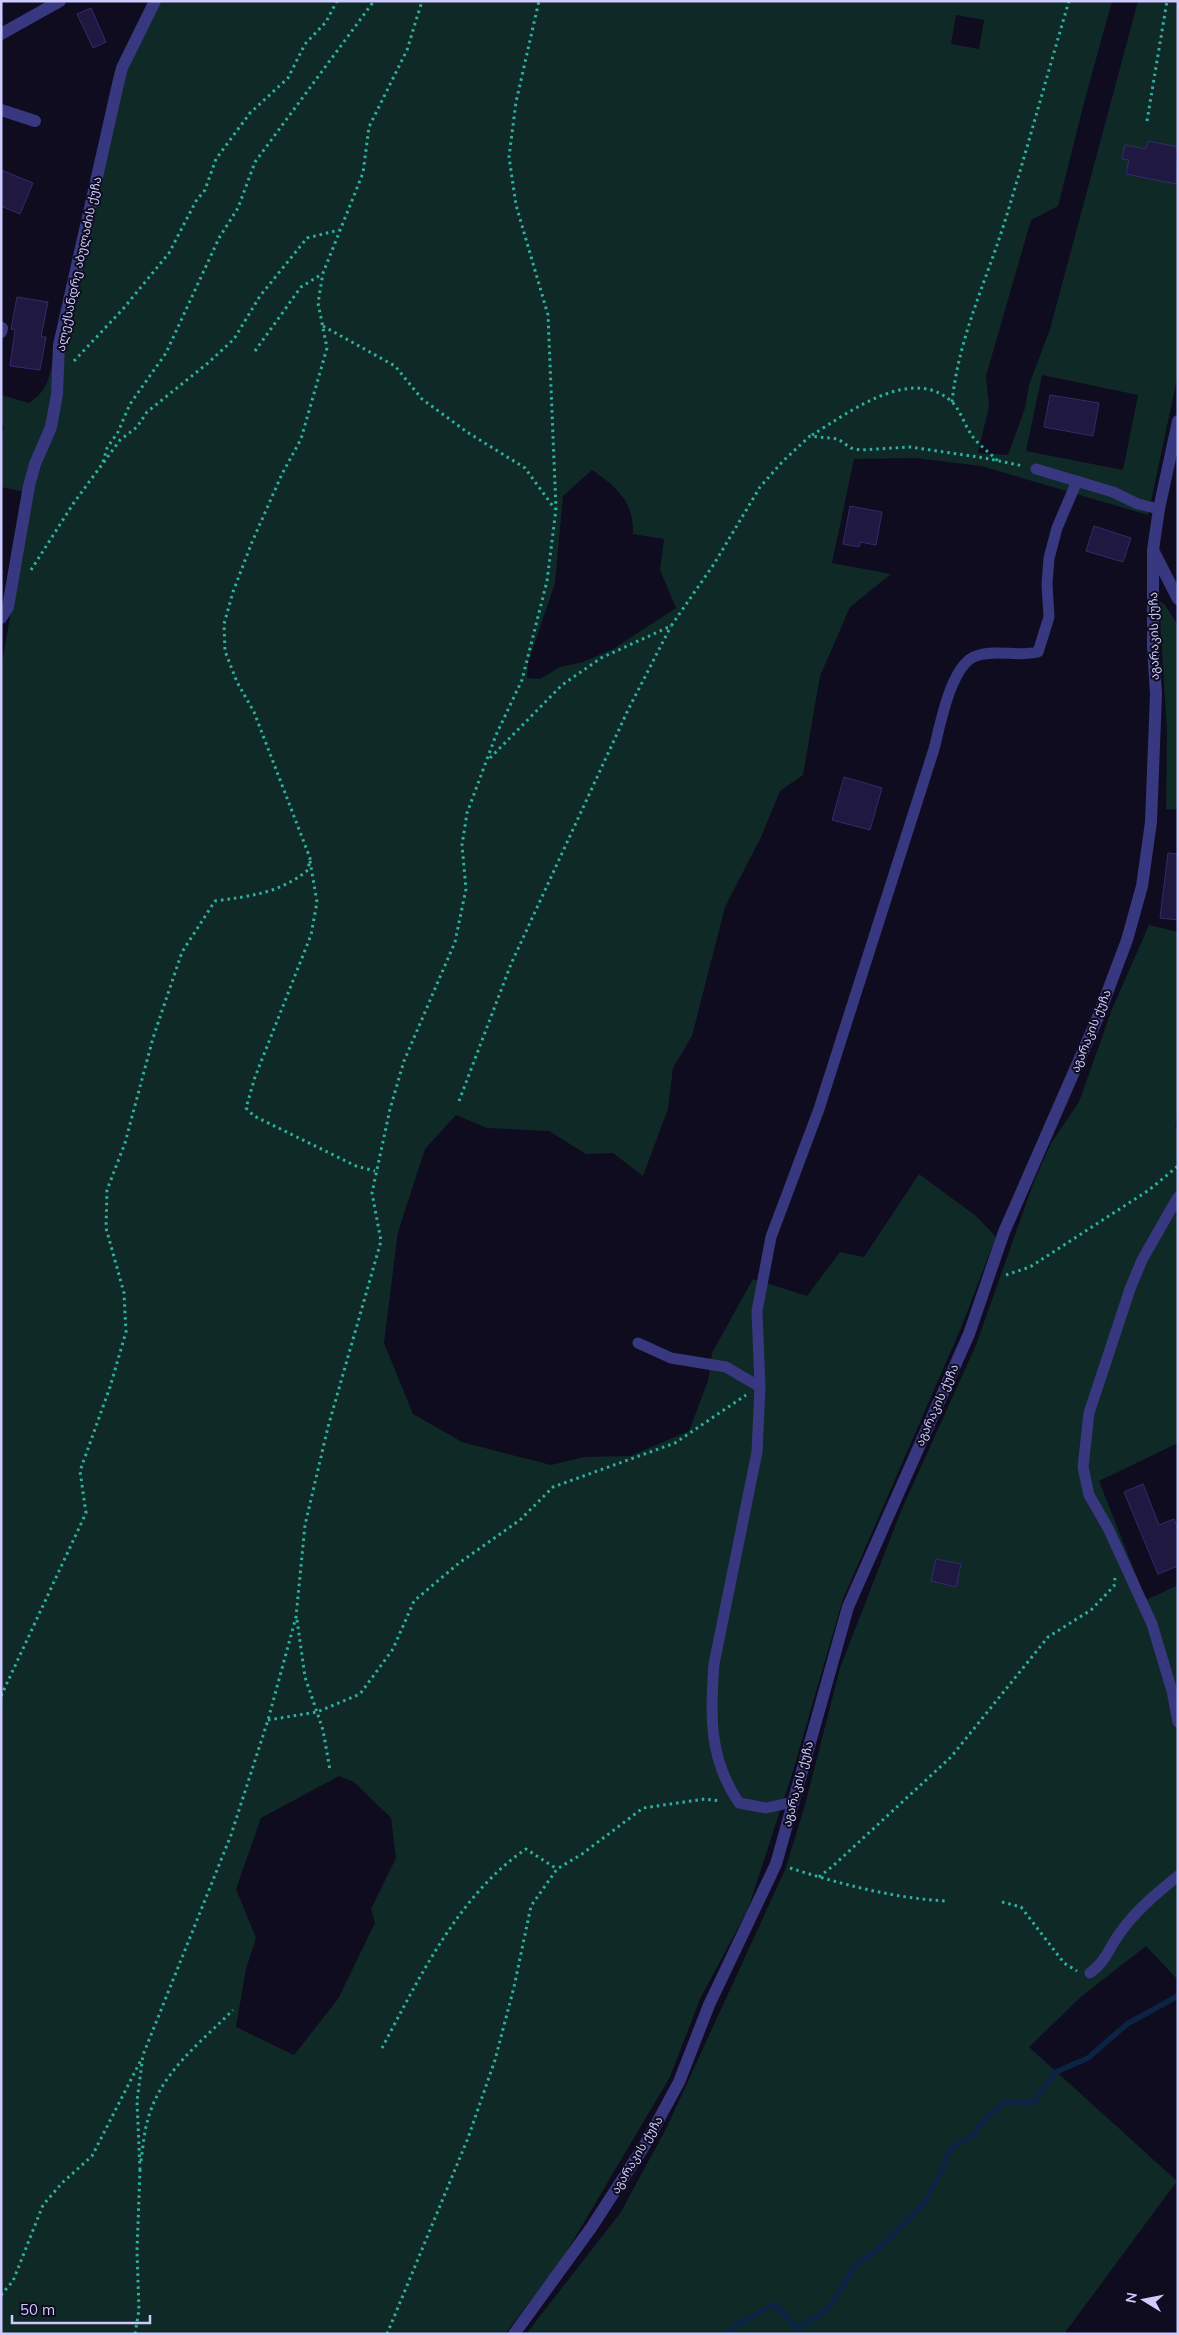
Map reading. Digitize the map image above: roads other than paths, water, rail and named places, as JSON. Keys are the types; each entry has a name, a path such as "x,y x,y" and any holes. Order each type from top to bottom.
{"street":[{"path":"1,34 60,1"},
{"name":"ალექსანდრე აბულაძის ქუჩა","path":"1,618 8,607 35,464 52,427 58,377 59,345 118,84 122,68 155,1"},
{"path":"1,110 35,121"},
{"path":"1,332 2,328"},
{"name":"აგარაკის ქუჩა","path":"514,2334 591,2228 646,2143 679,2082 709,2005 776,1864 848,1607 969,1334 1004,1232 1098,1017 1127,940 1142,886 1151,822 1155,736 1153,550 1158,510 1178,420"},
{"path":"1153,550 1178,599"}],"lane":[{"path":"1036,469 1158,510"},
{"path":"793,1802 766,1808 739,1803 725,1782 714,1750 712,1689 714,1664 757,1452 760,1386 757,1310 771,1237 819,1109 934,749 944,706 962,667 975,656 999,652 1024,655 1038,652 1049,618 1047,584 1050,558 1057,528 1076,481"},
{"path":"1178,1197 1142,1260 1133,1282 1089,1414 1082,1467 1089,1495 1119,1552 1152,1624 1172,1691 1178,1722"},
{"path":"638,1343 671,1358 726,1367 760,1386"},
{"path":"1090,1973 1102,1964 1120,1933 1155,1894 1178,1876"}],"waterway":[{"path":"726,2334 730,2329 774,2304 797,2328 828,2309 855,2266 884,2244 924,2203 942,2171 951,2148 973,2135 989,2115 1004,2102 1033,2103 1056,2072 1088,2058 1127,2024 1178,1996"}]}
